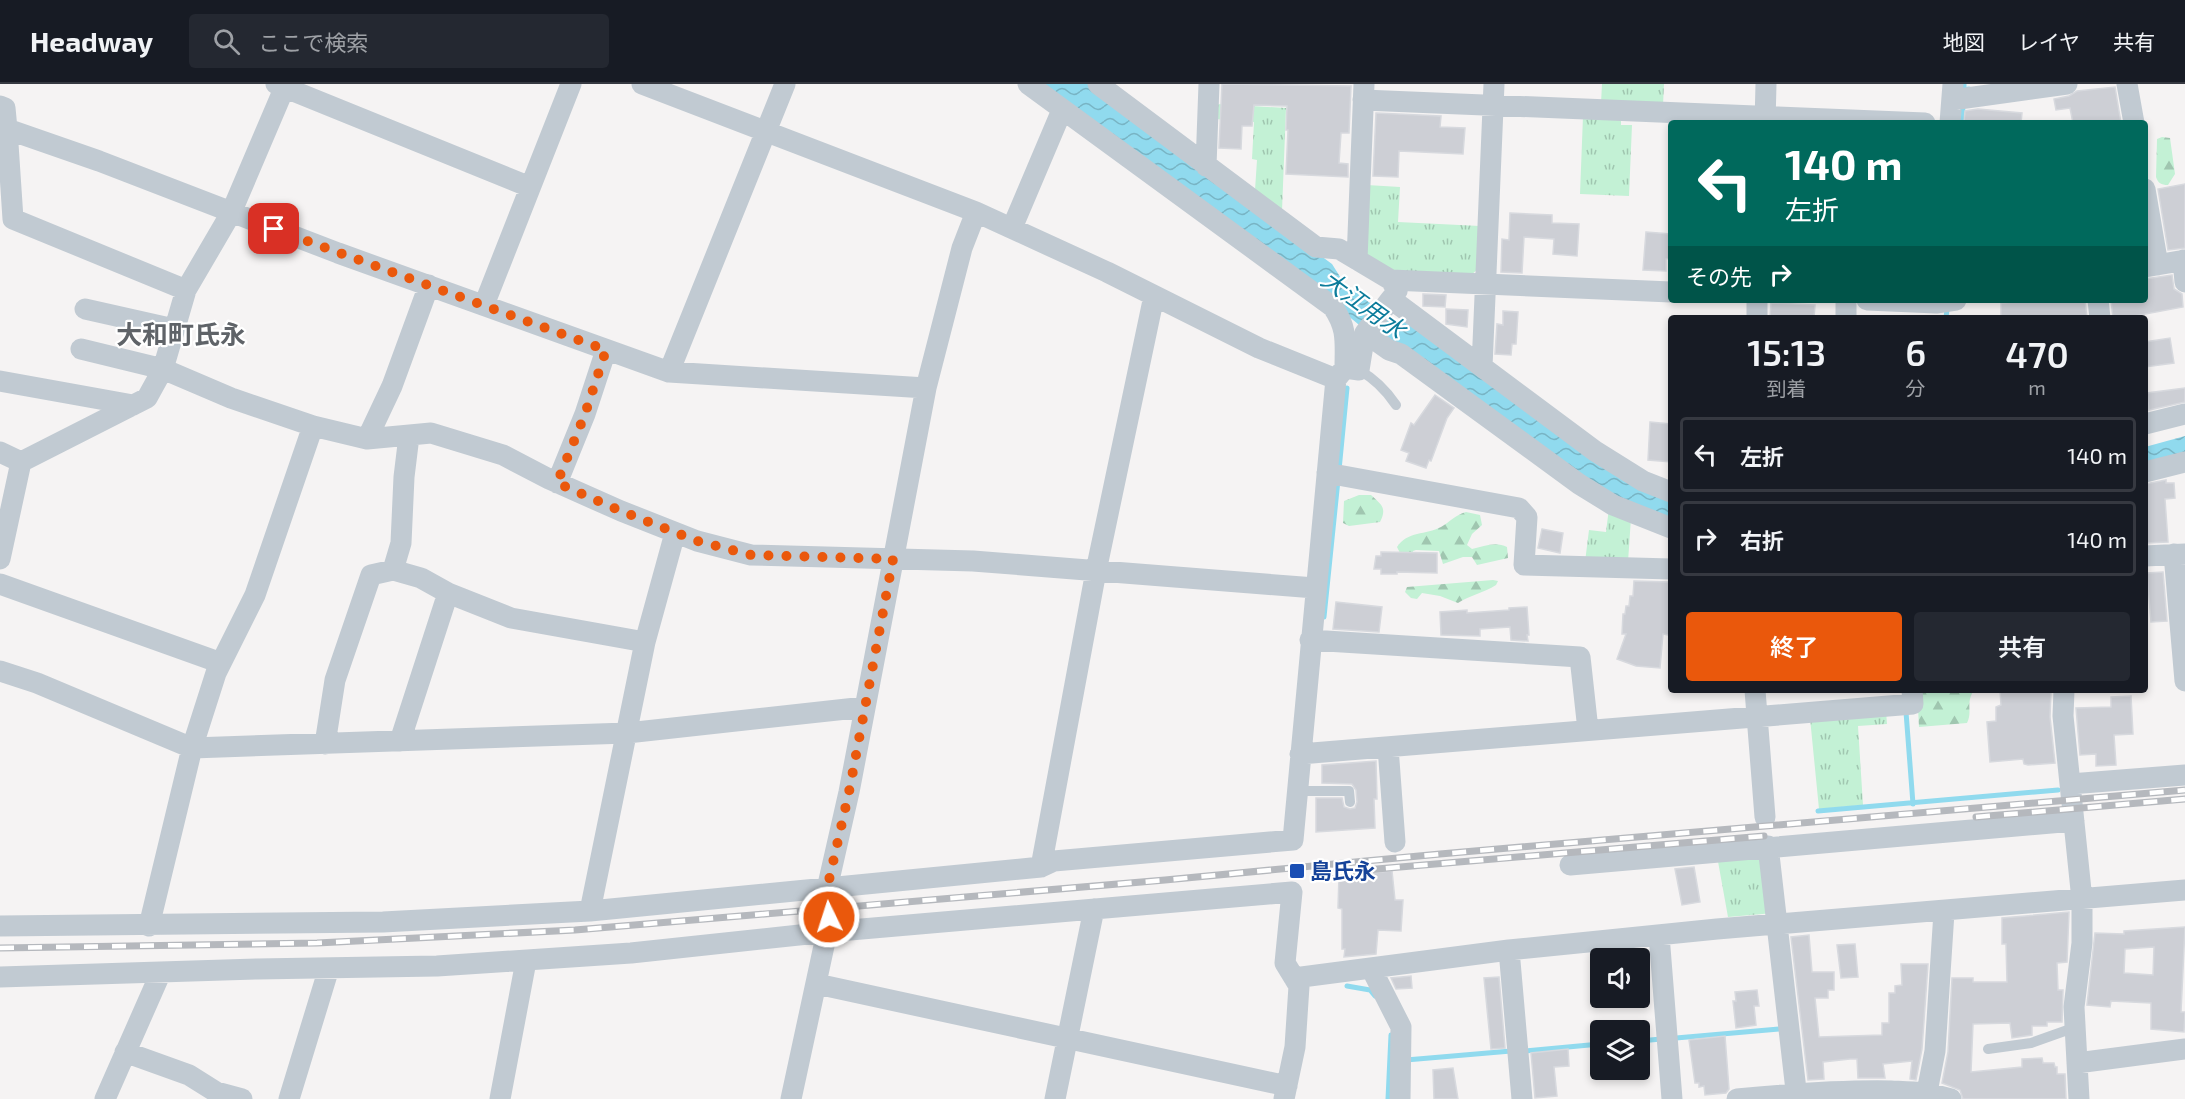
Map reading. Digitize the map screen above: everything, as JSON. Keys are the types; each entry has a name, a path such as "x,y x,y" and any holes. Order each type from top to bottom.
{"street":[{"path":"484,305 571,84"},
{"path":"642,84 976,212 1259,348 1347,372"},
{"path":"669,372 785,84"},
{"path":"0,926 383,922 590,911 1041,867 1054,861 1293,840 1300,754 1319,641 1315,588 1335,475 1347,372 1346,337 1342,321 1333,308 1028,84"},
{"path":"1098,84 1316,247 1339,249 1357,260 1389,295 1595,451 1643,481 1668,491"},
{"path":"1206,166 1209,84"},
{"path":"1482,367 1494,84"},
{"path":"1357,260 1363,92 1493,105 1765,120 1766,84"},
{"path":"1950,120 1953,92 2067,84"},
{"path":"2127,84 2133,120"},
{"path":"0,559 3,532 21,462 147,398 163,369 186,290 231,213 282,85 530,187"},
{"path":"0,106 5,108 13,219 186,290"},
{"path":"1012,228 1062,111"},
{"path":"7,129 669,372 926,388"},
{"path":"791,1099 829,932 827,889 865,707 926,388 962,248 976,212"},
{"path":"2148,228 2151,266 2184,260 2185,282"},
{"path":"1389,295 1485,284 1668,292"},
{"path":"367,439 392,386 429,285"},
{"path":"1347,372 1365,333 1389,295"},
{"path":"1041,867 1096,571 1154,296"},
{"path":"1911,303 1941,305"},
{"path":"85,309 174,329"},
{"path":"1365,333 1389,350 1401,354 1613,505 1668,527"},
{"path":"81,348 163,369 231,399 313,426 367,439 431,434 503,455 557,483 697,541 751,555 973,561 1315,588"},
{"path":"557,483 585,414 606,350"},
{"path":"0,381 133,405"},
{"path":"2148,423 2185,414"},
{"path":"149,926 192,748 216,673 255,595 313,426"},
{"path":"393,570 401,543 404,477 410,435"},
{"path":"0,452 21,462"},
{"path":"2148,471 2185,462"},
{"path":"1335,475 1520,508 1527,517 1524,565 1668,569"},
{"path":"590,911 645,642 675,532"},
{"path":"2148,556 2180,554 2185,681"},
{"path":"325,744 335,680 371,575 393,570 421,578 448,593 511,618 645,642"},
{"path":"0,584 221,663"},
{"path":"400,741 448,593"},
{"path":"1319,641 1580,657 1588,730"},
{"path":"0,671 37,683 192,748 627,733 865,707"},
{"path":"1755,693 1765,817"},
{"path":"1300,754 1913,704 1912,693"},
{"path":"2064,693 2063,716 2082,900 2082,943 2074,1007 2079,1099"},
{"path":"1388,747 1395,842"},
{"path":"2070,784 2185,775"},
{"path":"1570,865 2074,821"},
{"path":"1768,846 1797,1096"},
{"path":"1294,978 1509,950 1659,935 2185,890"},
{"path":"0,977 437,966 631,953 829,932 1292,892 1286,963 1299,986 1295,1047 1285,1092 1067,1038 817,984"},
{"path":"1055,1099 1094,909"},
{"path":"1927,1092 1935,1051 1944,912"},
{"path":"1659,935 1672,1099"},
{"path":"1509,950 1522,1099"},
{"path":"500,1099 526,960"},
{"path":"290,1099 329,968"},
{"path":"1371,968 1401,1027 1400,1099"},
{"path":"105,1099 161,972"},
{"path":"2077,1063 2185,1049"},
{"path":"125,1052 189,1075 216,1092 242,1099"},
{"path":"1737,1099 1860,1090 1927,1092 1951,1099"}],"lane":[{"path":"1347,372 1374,378 1396,405"},
{"path":"1297,792 1349,791 1350,802"},
{"path":"1988,1048 2031,1043 2076,1027"}],"green space":[{"path":"1602,84 1664,84 1663,105 1601,103"},
{"path":"1216,104 1286,108 1282,211 1255,190 1257,160 1252,159 1254,122 1215,119"},
{"path":"1583,116 1621,117 1621,125 1632,125 1629,196 1580,194"},
{"path":"2170,138 2175,174 2168,185 2160,183 2156,177 2157,139"},
{"path":"1367,185 1400,187 1398,222 1480,226 1478,269 1471,275 1386,271 1363,255"},
{"path":"1359,495 1371,495 1381,504 1383,513 1380,522 1349,526 1343,523 1344,501"},
{"path":"1609,508 1631,518 1628,562 1585,562 1589,530 1606,532"},
{"path":"1466,512 1480,515 1482,525 1472,534 1467,545 1472,549 1503,545 1507,547 1508,558 1477,565 1472,557 1463,557 1443,564 1439,551 1416,550 1413,551 1411,557 1400,553 1397,547 1406,538 1435,530"},
{"path":"1498,581 1496,585 1458,603 1440,596 1422,593 1417,599 1411,598 1405,592 1407,587"},
{"path":"1917,693 1972,693 1967,723 1919,727"},
{"path":"1886,711 1887,724 1858,726 1863,805 1819,809 1810,718"},
{"path":"1762,851 1774,913 1728,917 1717,856"}],"water":[{"name":"大江用水","path":"1040,84 1088,84 1332,264 1344,283 1354,291 1357,288 1367,296 1365,299 1391,320 1408,321 1668,498 1668,523 1620,503 1364,329 1329,300"},
{"path":"2185,436 2185,459 2148,467 2148,446"}],"building":[{"path":"1222,84 1351,86 1349,133 1341,133 1339,163 1348,164 1348,177 1286,174 1287,106 1254,105 1252,126 1242,126 1241,149 1219,148"},
{"path":"2115,87 2120,120 2072,120 2070,108 2056,110 2054,99 2069,96 2077,91"},
{"path":"1978,109 2022,113 2021,120 1964,120 1965,111"},
{"path":"1376,113 1441,116 1440,127 1465,128 1463,154 1399,151 1398,177 1373,176"},
{"path":"2185,184 2185,248 2168,250 2158,189"},
{"path":"1510,213 1552,215 1552,223 1579,224 1577,256 1553,254 1554,239 1524,237 1522,273 1501,272 1502,239 1509,240"},
{"path":"1646,232 1668,234 1666,271 1643,270"},
{"path":"2172,275 2174,289 2182,294 2183,307 2140,315 2113,315 2111,303 2148,303 2148,279"},
{"path":"1423,294 1446,295 1445,307 1423,306"},
{"path":"1771,303 1815,305 1814,315 1770,315"},
{"path":"2001,303 2085,303 2087,315 2001,315"},
{"path":"1446,309 1468,310 1467,327 1446,324"},
{"path":"1503,311 1518,312 1516,344 1512,344 1511,355 1495,354 1497,324 1503,325"},
{"path":"2170,338 2174,363 2148,367 2148,342"},
{"path":"2185,388 2185,402 2149,410 2148,393"},
{"path":"1435,395 1454,408 1447,418 1431,461 1429,460 1426,468 1406,461 1409,453 1401,450 1411,423 1414,425"},
{"path":"1650,422 1668,424 1668,462 1648,460"},
{"path":"2166,480 2166,483 2174,483 2175,498 2165,499 2168,542 2148,543 2148,483"},
{"path":"1542,529 1563,533 1560,553 1538,548"},
{"path":"1381,552 1437,553 1437,573 1381,574 1381,569 1374,569 1376,556 1381,556"},
{"path":"2163,572 2167,621 2151,622 2148,573"},
{"path":"1634,581 1668,582 1668,635 1663,634 1660,668 1636,666 1617,659 1626,634 1622,634 1623,614 1625,614 1626,606 1629,606 1630,596 1633,596"},
{"path":"1336,602 1382,607 1379,632 1333,629"},
{"path":"1527,607 1528,641 1511,640 1510,627 1480,629 1480,636 1441,635 1440,612 1467,610 1467,613"},
{"path":"2000,693 2051,693 2050,717 2055,763 2028,765 2024,764 2023,759 1990,762 1987,722 1996,721 1996,707 2001,705"},
{"path":"2131,696 2133,734 2114,735 2116,765 2096,766 2096,754 2080,755 2076,708 2111,707 2111,697"},
{"path":"1376,761 1375,828 1316,832 1316,798 1342,798 1344,807 1350,809 1355,808 1357,802 1356,790 1352,784 1322,783 1322,765"},
{"path":"1694,867 1700,902 1682,905 1675,869"},
{"path":"1392,871 1395,900 1403,900 1401,931 1378,930 1376,954 1344,957 1342,909 1338,908 1339,876"},
{"path":"2069,912 2067,962 2057,963 2058,990 2063,990 2062,1022 2047,1022 2047,1026 2032,1026 2032,1035 2012,1038 2010,1023 1973,1024 1971,1072 2022,1067 2022,1059 2042,1058 2043,1063 2054,1063 2057,1067 2057,1074 2065,1074 2066,1099 1963,1099 1960,1090 1942,1083 1948,1052 1952,978 1973,978 1973,982 2007,982 2006,944 2002,944 2002,918"},
{"path":"2185,927 2181,1012 2185,1012 2184,1032 2151,1029 2151,1003 2111,1001 2110,1007 2087,1005 2095,933 2124,934 2124,931","holes":["2154,947 2153,975 2124,973 2125,949"]},
{"path":"1809,935 1812,972 1834,972 1834,990 1828,990 1828,998 1815,998 1819,1037 1882,1035 1882,1023 1889,1023 1889,993 1895,993 1895,986 1902,985 1901,964 1928,964 1922,1049 1916,1080 1910,1079 1912,1061 1883,1064 1885,1078 1858,1078 1857,1059 1850,1059 1823,1062 1824,1079 1808,1080 1791,937"},
{"path":"1855,944 1858,977 1841,978 1837,945"},
{"path":"1411,976 1412,988 1396,989 1391,978"},
{"path":"1499,977 1505,1048 1491,1049 1484,978"},
{"path":"1757,990 1759,1006 1754,1006 1756,1025 1736,1028 1733,1001 1736,1001 1735,992"},
{"path":"1725,1036 1729,1089 1726,1093 1705,1095 1704,1086 1699,1087 1699,1083 1695,1083 1689,1040"},
{"path":"1568,1049 1569,1066 1554,1067 1557,1096 1535,1098 1531,1053"},
{"path":"1453,1068 1458,1099 1434,1099 1433,1070"}],"waterway":[{"path":"1964,84 1964,90 1969,89"},
{"path":"1962,120 1963,105"},
{"path":"1946,315 1947,309"},
{"path":"1339,470 1347,388"},
{"path":"1324,617 1338,480"},
{"path":"1906,712 1913,804"},
{"path":"1818,811 2058,790"},
{"path":"1347,986 1370,990 1375,996"},
{"path":"1676,1038 1779,1029"},
{"path":"1388,1099 1391,1035"},
{"path":"1650,1040 1661,1039"},
{"path":"1525,1051 1590,1045"},
{"path":"1406,1060 1511,1051"}],"railway":[{"path":"0,948 317,943 575,930 2185,790"},
{"path":"1976,817 2185,799"},
{"path":"1330,873 1764,836"}],"place":[{"name":"島氏永","path":"1297,871"}],"district":[{"name":"大和町氏永","path":"181,335"}],"route":[{"path":"274,229 606,350 585,414 557,483 697,541 751,555 893,559 849,792 827,889 829,917"}]}
